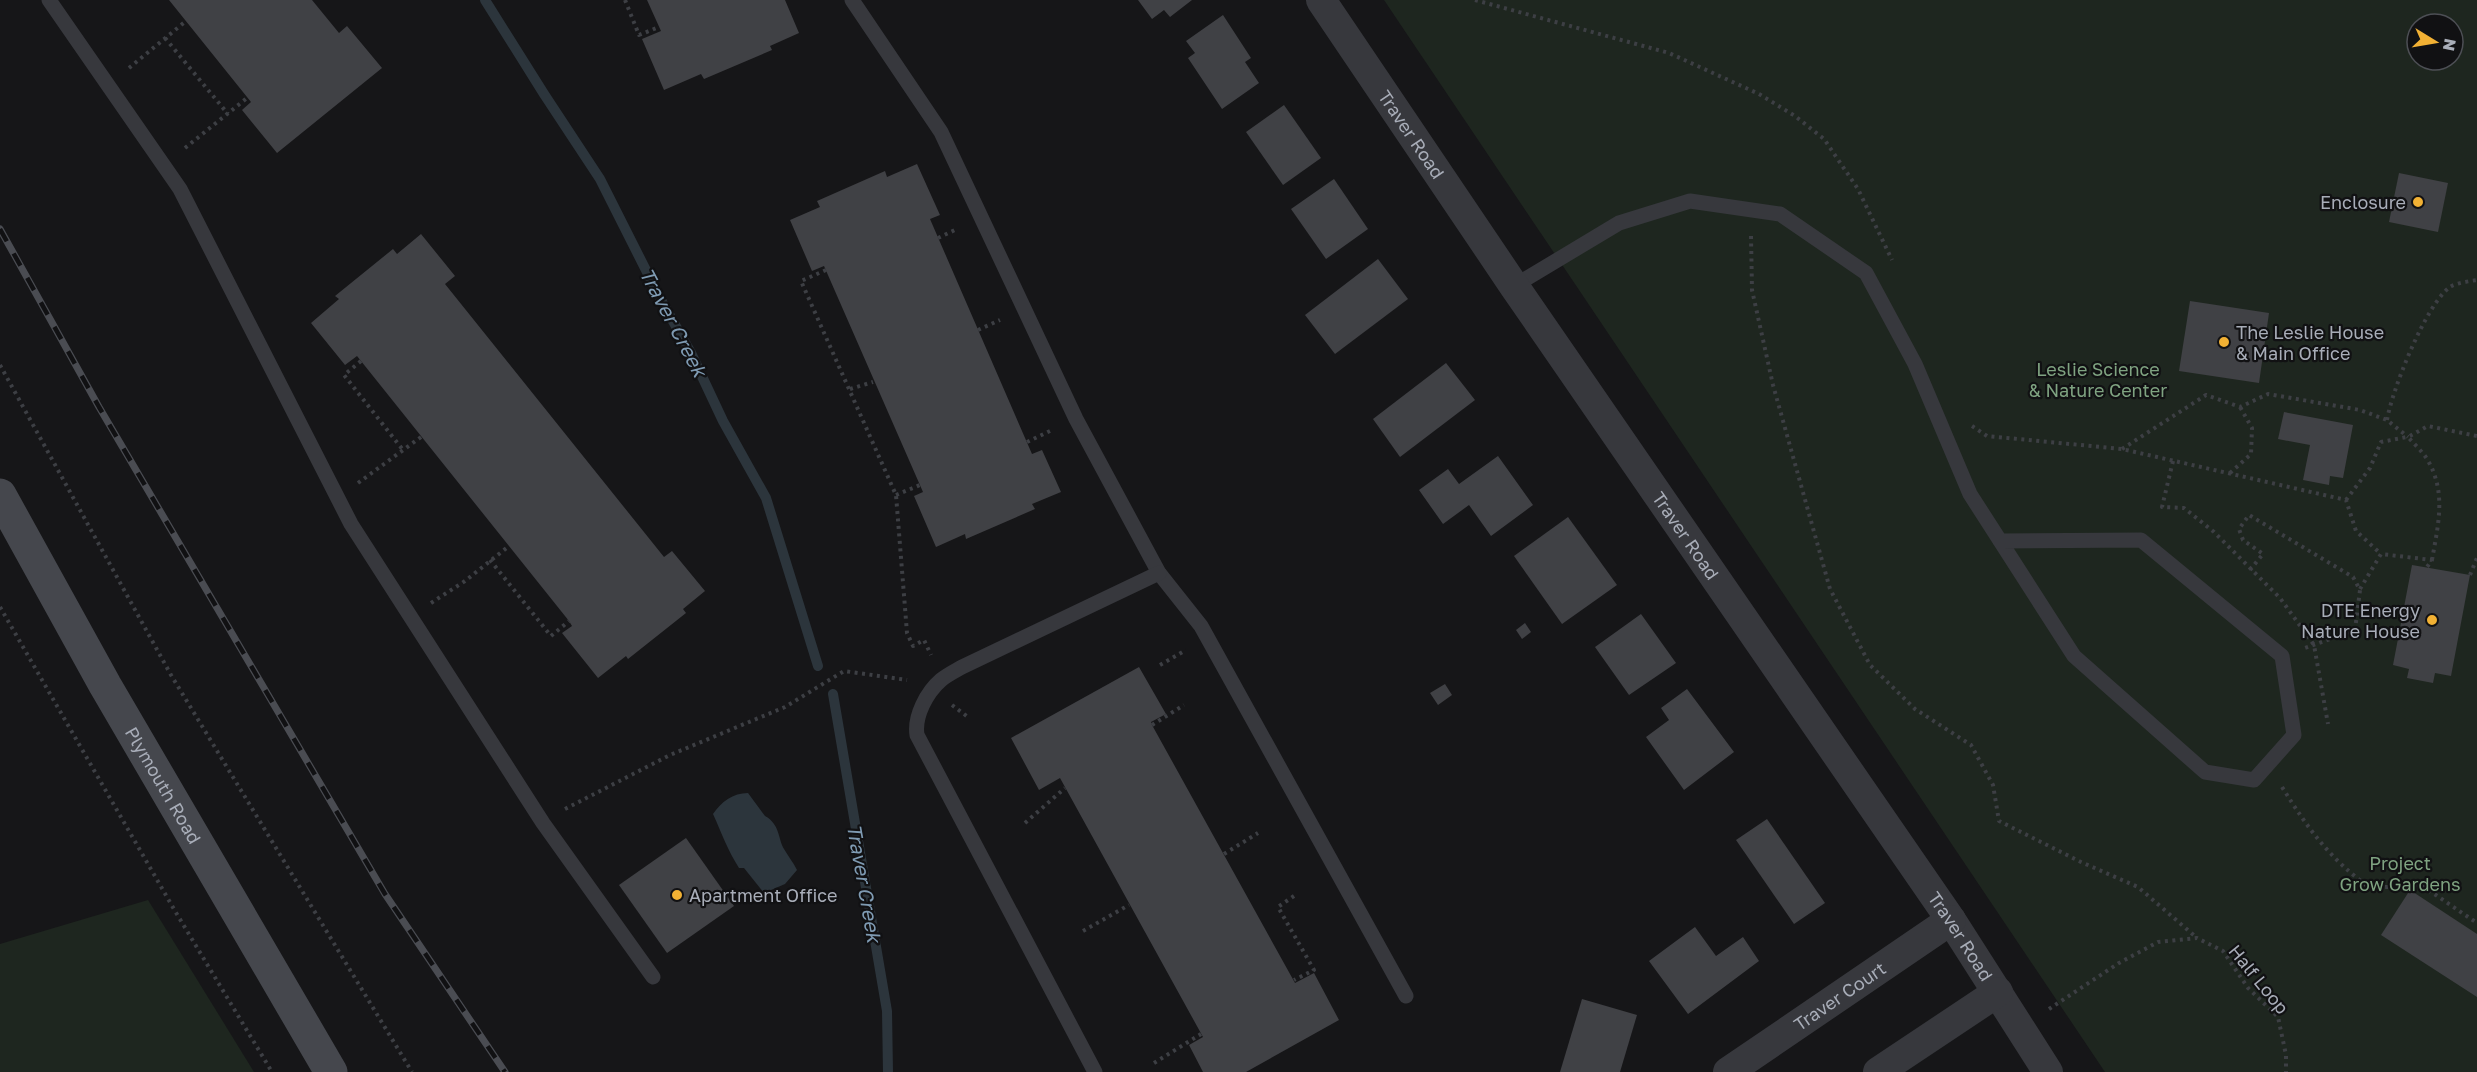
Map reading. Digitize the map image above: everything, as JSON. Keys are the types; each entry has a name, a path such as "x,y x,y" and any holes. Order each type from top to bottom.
{"main road":[{"name":"Plymouth Road","path":"0,495 105,685 331,1072"}],"street":[{"name":"Traver Road","path":"1321,0 1514,286 1951,920 2048,1072"},
{"name":"Traver Court","path":"1728,1072 1951,920"},
{"path":"1878,1072 1998,992"}],"lane":[{"path":"49,0 180,189 351,524 543,823 653,977"},
{"path":"852,0 941,132 1076,419 1159,573 1201,626 1406,996"},
{"path":"1514,286 1619,223 1690,201 1780,214 1866,273 1915,364 1970,494 2073,656 2205,772 2254,780 2294,735 2282,656 2141,540 2000,541"},
{"path":"1095,1072 917,735 917,721 923,705 938,684 962,667 1159,573"}],"path":[{"path":"625,0 639,35 659,27"},
{"path":"1475,0 1669,53 1759,94 1795,116 1824,139 1858,189 1894,264"},
{"path":"148,52 186,21"},
{"path":"165,39 228,114"},
{"path":"204,133 247,98"},
{"name":"Half Loop","path":"1751,210 1752,290 1775,395 1830,589 1870,665 1915,709 1971,745 1993,785 1999,821 2061,852 2138,886 2198,938 2223,951 2248,988 2277,1017 2286,1055 2286,1072"},
{"path":"826,270 801,280 896,495 907,633 913,646 924,640 938,684 968,717"},
{"path":"2387,420 2404,369 2430,312 2451,287 2477,280"},
{"path":"361,361 344,375 403,450"},
{"path":"0,365 171,675 412,1072"},
{"path":"850,390 873,382"},
{"path":"2122,449 2206,395 2240,406 2268,394 2360,410 2387,420 2408,437 2427,459 2440,495 2432,560 2427,567"},
{"path":"2229,473 2251,454 2252,428 2240,406"},
{"path":"1971,426 1987,436 2122,449 2346,500"},
{"path":"2346,500 2370,468 2381,442 2408,437 2428,426 2477,436"},
{"path":"382,468 422,437"},
{"path":"2173,460 2162,507 2184,508 2214,532 2280,598 2314,645 2328,724"},
{"path":"896,495 920,485"},
{"path":"2346,500 2356,531 2381,554 2432,560"},
{"path":"2250,570 2263,554 2243,540 2239,530 2249,515 2353,577 2360,590"},
{"path":"457,586 509,546"},
{"path":"2325,641 2355,630 2360,590 2381,554"},
{"path":"2470,575 2477,558"},
{"path":"490,560 551,636 569,621"},
{"path":"0,607 175,911 272,1072"},
{"path":"543,823 575,803 623,781 670,755 785,707 844,671 938,684"},
{"path":"1152,724 1184,705"},
{"path":"2270,762 2282,788 2319,843 2349,873 2370,888 2421,885 2477,923"},
{"path":"1025,823 1065,788"},
{"path":"1224,854 1258,833"},
{"path":"1294,896 1278,907 1314,970 1294,980"},
{"path":"1083,931 1129,905"},
{"path":"2048,1009 2119,963 2158,942 2198,938"},
{"path":"1154,1063 1201,1034"}],"green space":[{"name":"Leslie Science & Nature Center","path":"1384,0 2477,0 2477,1072 2105,1072"},
{"path":"148,900 254,1072 0,1072 0,944"}],"shaded area":[{"path":"748,793 773,823 784,849 797,870 785,884 764,893 744,868 739,868 713,814 728,799"}],"building":[{"path":"169,0 312,0 339,33 347,26 382,68 277,153 242,110 251,102"},
{"path":"647,0 785,0 799,33 770,46 772,50 704,79 701,74 664,90 642,39 661,31"},
{"path":"1138,0 1192,0 1170,17 1164,10 1152,19"},
{"path":"1223,15 1251,58 1245,62 1259,83 1222,109 1188,58 1195,53 1186,41"},
{"path":"1284,105 1321,158 1283,185 1246,132"},
{"path":"917,164 940,215 930,219 1032,454 1042,450 1061,492 1032,504 1035,509 966,539 965,534 936,547 914,496 923,492 824,266 812,271 790,220 820,207 817,201 885,171 887,177"},
{"name":"Enclosure","path":"2399,173 2448,183 2438,232 2389,222"},
{"path":"1334,179 1368,229 1326,259 1291,209"},
{"path":"421,234 455,276 445,284 664,557 672,551 705,591 683,609 686,613 628,659 626,656 598,678 562,633 572,626 569,621 357,356 345,365 311,323 339,299 335,296 393,249 397,254"},
{"path":"1378,259 1408,299 1335,354 1305,315"},
{"name":"The Leslie House & Main Office","path":"2190,301 2269,313 2259,383 2179,371"},
{"path":"1446,363 1475,400 1400,457 1373,419"},
{"path":"2284,412 2353,425 2343,478 2330,476 2329,485 2303,480 2310,445 2278,439"},
{"path":"1498,456 1533,505 1491,536 1469,505 1443,524 1419,490 1448,469 1459,484"},
{"path":"1568,517 1617,585 1562,624 1514,556"},
{"name":"DTE Energy Nature House","path":"2412,565 2470,575 2451,676 2435,673 2433,683 2407,678 2409,669 2393,665"},
{"path":"1641,614 1676,663 1629,695 1595,647"},
{"path":"1525,623 1531,632 1522,639 1516,630"},
{"path":"1139,667 1166,714 1151,722 1152,725 1295,983 1314,973 1339,1020 1246,1072 1203,1072 1189,1045 1203,1037 1060,778 1039,790 1011,738"},
{"path":"1445,684 1452,695 1438,705 1430,693"},
{"path":"1687,689 1734,752 1684,790 1646,737 1669,720 1661,708"},
{"path":"1767,819 1825,903 1794,924 1736,840"},
{"name":"Apartment Office","path":"686,838 734,906 667,953 619,885"},
{"path":"2410,890 2477,934 2477,997 2381,935"},
{"path":"1695,927 1716,956 1743,937 1759,961 1688,1014 1649,961"},
{"path":"1582,999 1637,1015 1620,1072 1560,1072"}],"waterway":[{"name":"Traver Creek","path":"485,0 600,179 661,300 691,353 723,421 766,498 818,666"},
{"name":"Traver Creek","path":"833,694 887,1011 888,1072"}],"railway":[{"path":"0,229 99,407 385,894 505,1072"}],"place":[{"name":"Enclosure","path":"2418,202"},
{"name":"The Leslie House & Main Office","path":"2224,342"},
{"name":"DTE Energy Nature House","path":"2432,620"},
{"name":"Apartment Office","path":"677,895"}],"park label":[{"name":"Project Grow Gardens","path":"2400,873"}]}
